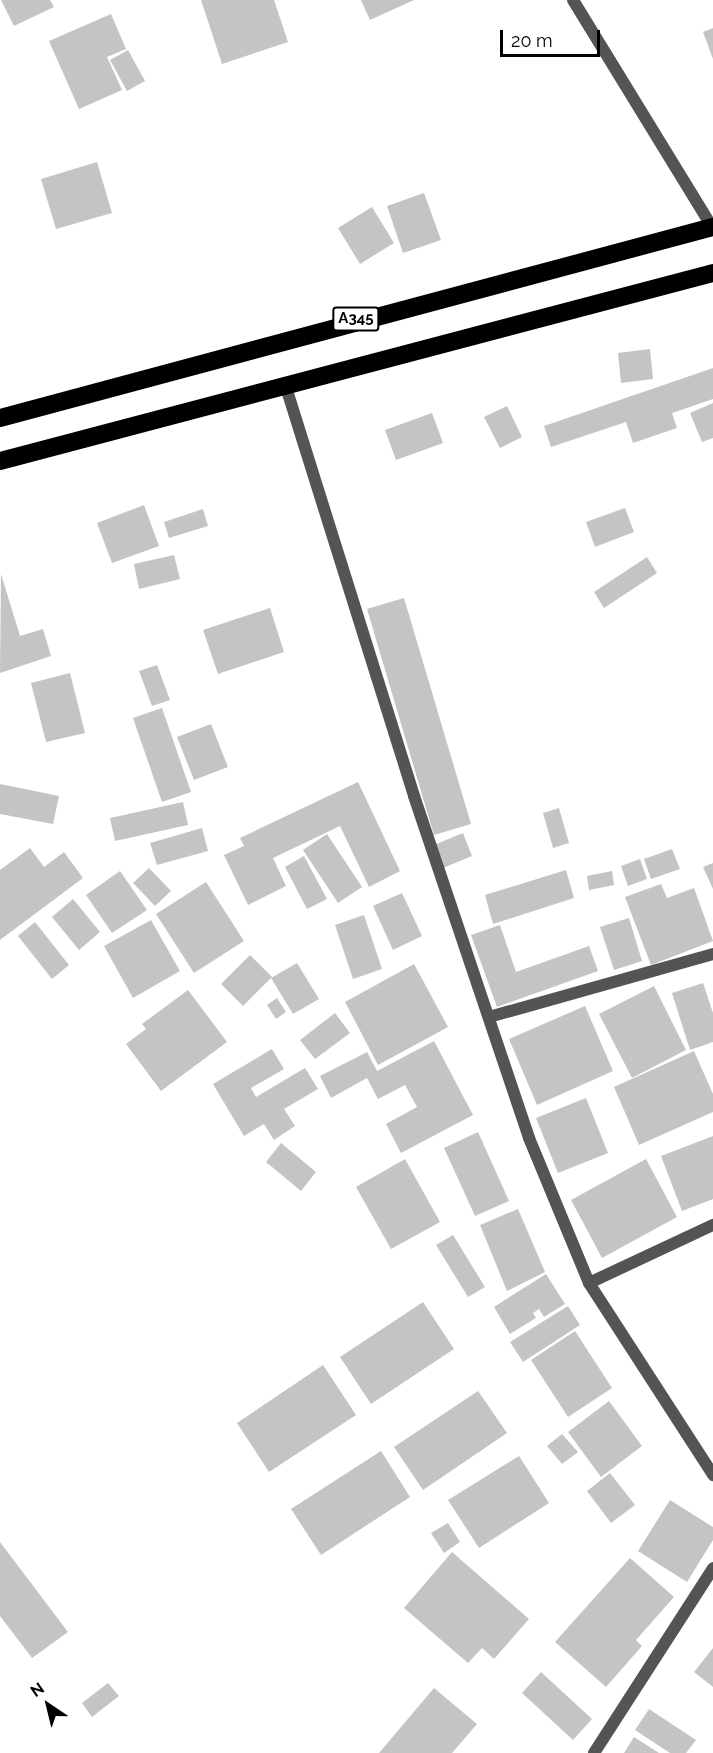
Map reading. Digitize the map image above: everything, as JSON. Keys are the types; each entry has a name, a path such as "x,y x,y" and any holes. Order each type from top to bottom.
{"highway":[{"name":"A345","path":"0,418 713,227"},
{"path":"0,461 713,273"}],"street":[{"path":"573,0 713,227"},
{"path":"285,384 414,796 529,1137 590,1283 713,1475"},
{"path":"489,1017 713,954"},
{"path":"590,1283 713,1225"},
{"path":"594,1753 713,1568"}],"building":[{"path":"1,0 50,0 54,7 14,26"},
{"path":"201,0 274,0 288,42 222,64"},
{"path":"361,0 414,0 370,20"},
{"path":"111,14 126,49 107,57 122,90 79,109 49,41"},
{"path":"713,28 713,59 703,32"},
{"path":"128,50 145,81 127,91 110,60"},
{"path":"97,162 112,213 56,229 41,179"},
{"path":"424,193 441,240 403,253 387,206"},
{"path":"372,207 394,243 360,264 338,228"},
{"path":"650,349 653,379 621,383 618,353"},
{"path":"713,368 713,399 672,413 677,428 633,443 626,422 551,447 544,426"},
{"path":"713,403 713,438 702,442 690,413"},
{"path":"507,406 522,437 500,448 484,417"},
{"path":"432,413 443,443 396,460 385,430"},
{"path":"144,505 159,546 112,563 97,523"},
{"path":"625,508 634,532 595,547 586,522"},
{"path":"203,509 208,526 169,538 164,522"},
{"path":"174,555 180,579 139,589 134,564"},
{"path":"647,557 657,573 604,608 594,592"},
{"path":"1,574 20,636 43,629 51,656 0,673"},
{"path":"404,598 471,824 434,835 367,609"},
{"path":"270,608 284,652 218,674 203,630"},
{"path":"157,665 170,700 152,706 139,671"},
{"path":"70,673 85,733 46,742 31,683"},
{"path":"162,708 191,792 162,802 133,718"},
{"path":"211,724 228,767 194,780 177,737"},
{"path":"358,782 400,871 369,887 340,826 273,858 286,886 248,905 224,855 244,846 240,838"},
{"path":"0,784 59,796 53,824 0,814"},
{"path":"183,802 188,825 115,841 110,818"},
{"path":"559,808 569,843 553,848 543,813"},
{"path":"202,828 208,851 157,865 150,843"},
{"path":"463,833 472,856 443,868 434,845"},
{"path":"327,834 362,887 338,903 303,850"},
{"path":"30,848 44,867 64,852 83,878 0,940 0,870"},
{"path":"672,849 680,869 651,879 644,859"},
{"path":"304,856 327,899 307,909 285,867"},
{"path":"640,859 647,879 628,886 621,866"},
{"path":"713,863 713,889 703,867"},
{"path":"149,868 171,891 155,906 133,883"},
{"path":"566,870 574,898 493,924 485,895"},
{"path":"120,871 147,910 112,933 86,895"},
{"path":"612,871 614,885 589,890 587,876"},
{"path":"206,882 244,941 194,973 156,914"},
{"path":"661,884 667,898 694,888 713,941 651,965 625,897"},
{"path":"402,893 422,936 393,950 373,906"},
{"path":"73,899 100,932 79,950 52,917"},
{"path":"364,915 382,969 353,979 335,925"},
{"path":"629,918 642,961 614,970 600,927"},
{"path":"151,920 180,971 133,998 104,946"},
{"path":"35,922 69,965 52,979 18,936"},
{"path":"500,925 516,972 589,946 598,971 497,1007 471,935"},
{"path":"250,955 272,977 243,1006 221,984"},
{"path":"297,963 319,999 293,1014 271,978"},
{"path":"414,964 448,1027 378,1065 345,1002"},
{"path":"703,983 713,1013 713,1042 690,1050 672,993"},
{"path":"654,986 686,1050 632,1078 599,1014"},
{"path":"188,990 227,1042 161,1091 126,1044 146,1029 142,1024"},
{"path":"277,998 286,1012 276,1019 267,1005"},
{"path":"585,1006 613,1071 537,1105 509,1039"},
{"path":"335,1013 350,1033 315,1059 300,1040"},
{"path":"434,1041 473,1115 401,1153 386,1124 417,1107 405,1085 378,1099 367,1078 331,1098 320,1076 367,1052 377,1071"},
{"path":"272,1049 284,1069 251,1088 256,1097 305,1068 318,1089 284,1109 295,1126 274,1140 264,1124 244,1136 213,1084"},
{"path":"694,1051 713,1094 713,1112 639,1145 614,1087"},
{"path":"586,1098 608,1153 558,1173 536,1118"},
{"path":"478,1132 509,1201 475,1216 444,1148"},
{"path":"713,1136 713,1199 682,1211 661,1156"},
{"path":"281,1143 316,1172 301,1191 266,1162"},
{"path":"405,1159 440,1222 391,1249 356,1187"},
{"path":"646,1159 677,1217 602,1258 571,1200"},
{"path":"518,1209 545,1272 507,1291 480,1225"},
{"path":"453,1235 485,1287 468,1297 436,1245"},
{"path":"546,1274 565,1304 544,1317 539,1309 533,1313 536,1318 510,1334 494,1307"},
{"path":"423,1302 454,1349 371,1404 340,1357"},
{"path":"568,1306 580,1325 523,1362 510,1342"},
{"path":"575,1331 612,1388 568,1417 531,1360"},
{"path":"323,1365 356,1415 269,1472 237,1423"},
{"path":"478,1391 507,1433 423,1490 394,1447"},
{"path":"609,1401 642,1446 601,1477 568,1432"},
{"path":"562,1434 578,1452 562,1464 547,1446"},
{"path":"381,1451 410,1497 321,1555 291,1509"},
{"path":"519,1456 549,1503 479,1548 448,1500"},
{"path":"610,1473 635,1505 611,1523 587,1491"},
{"path":"670,1500 713,1527 713,1540 687,1582 638,1551"},
{"path":"448,1523 460,1542 444,1553 431,1533"},
{"path":"0,1542 68,1632 32,1658 0,1616"},
{"path":"452,1552 529,1619 494,1659 482,1648 468,1663 404,1608"},
{"path":"630,1558 674,1597 636,1640 642,1646 606,1687 555,1642"},
{"path":"713,1648 713,1687 694,1672"},
{"path":"541,1672 592,1719 573,1740 522,1693"},
{"path":"108,1683 119,1696 92,1717 82,1703"},
{"path":"434,1688 477,1724 452,1753 379,1753"},
{"path":"649,1709 696,1740 686,1753 670,1753 635,1730"},
{"path":"634,1737 659,1753 624,1753"}]}
